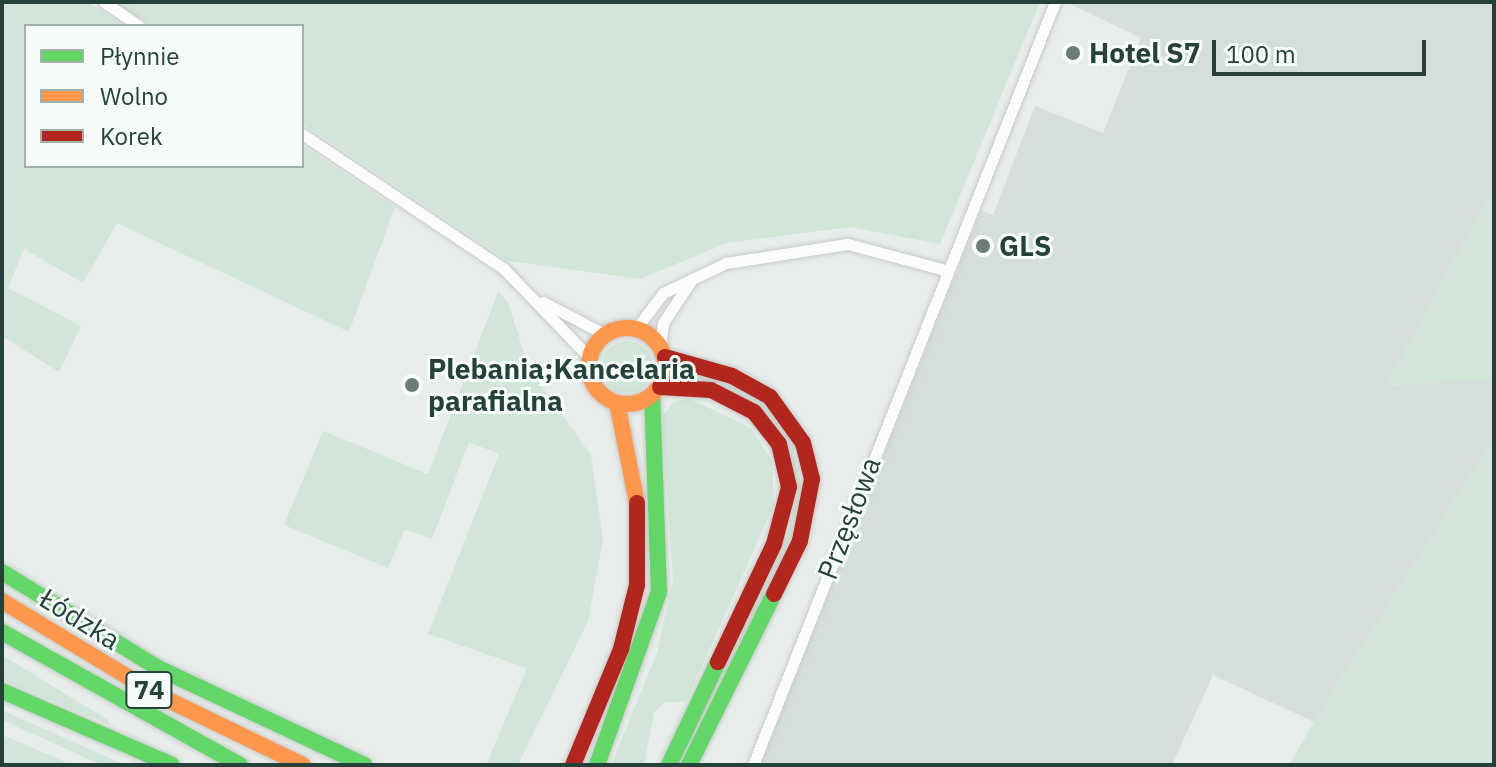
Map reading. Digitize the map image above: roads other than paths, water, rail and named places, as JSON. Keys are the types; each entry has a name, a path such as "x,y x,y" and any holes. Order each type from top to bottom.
{"main road":[{"path":"573,765 621,649 637,585 637,502 617,403 598,391 590,358 606,335 636,329 662,351 732,376 770,397 803,443 812,479 800,541 721,693 689,765"},
{"path":"597,765 646,643 659,592 656,392 662,351"},
{"path":"617,403 656,392 700,388 745,406 772,432 788,474 788,506 774,544 703,684 669,765"},
{"name":"74","path":"2,572 158,668 364,765"},
{"name":"Łódzka","path":"2,601 143,687 303,765"},
{"name":"Łódzka","path":"2,632 240,765"},
{"path":"2,691 172,765"}],"street":[{"name":"Przęsłowa","path":"753,765 945,270 1055,2"},
{"path":"105,3 136,24"},
{"path":"304,135 503,268 542,302 590,358"},
{"path":"636,329 663,293 726,263 848,244 945,270"},
{"path":"662,351 663,323 694,277"},
{"path":"542,302 606,335"}],"place":[{"name":"Hotel S7","path":"1073,53"},
{"name":"GLS","path":"983,246"},
{"name":"Plebania;Kancelaria parafialna","path":"412,385"}]}
